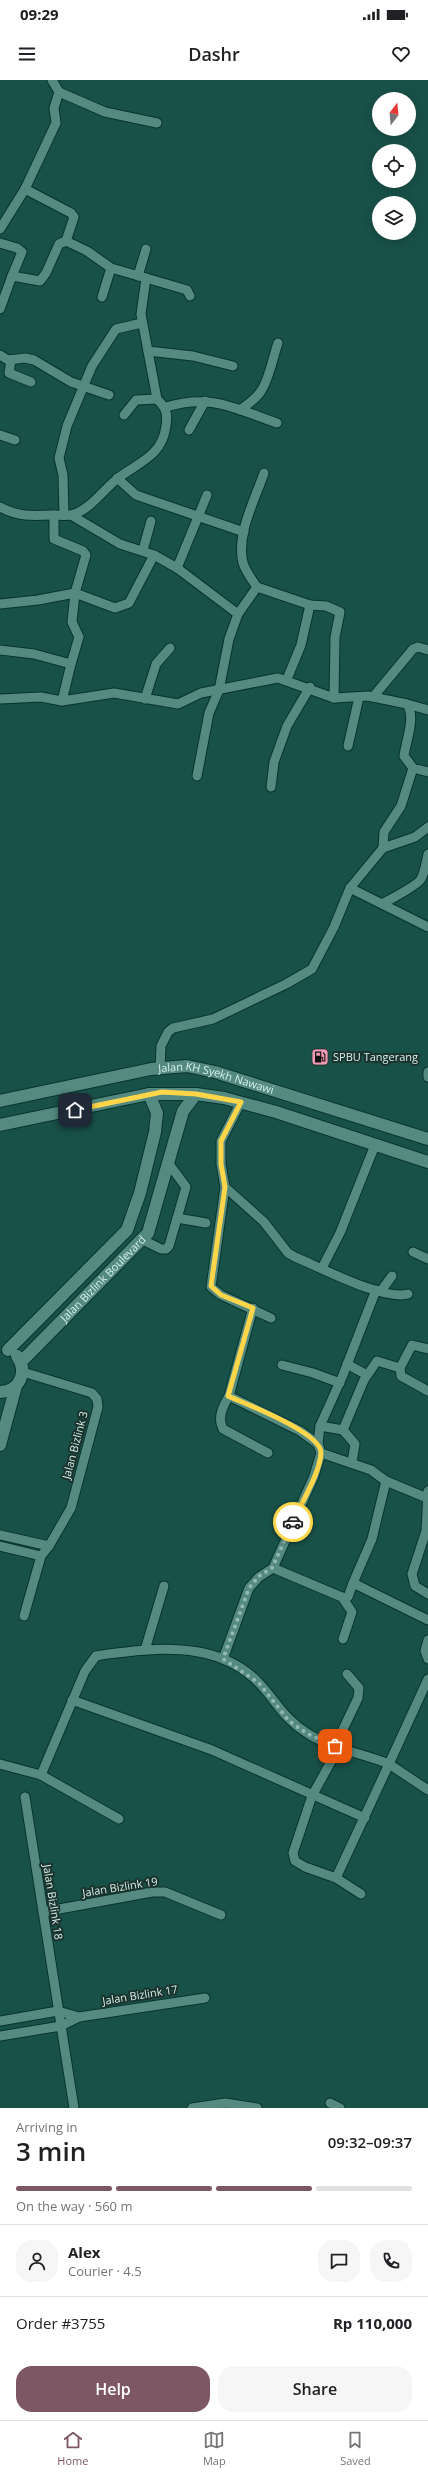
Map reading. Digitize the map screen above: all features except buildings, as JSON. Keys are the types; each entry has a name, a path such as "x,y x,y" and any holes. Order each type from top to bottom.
{"main road":[{"name":"Jalan KH Syekh Nawawi","path":"0,1101 160,1068 187,1066 215,1072 428,1139"},
{"name":"Jalan KH Syekh Nawawi","path":"0,1125 149,1094 196,1094 241,1102 428,1162"},
{"name":"Jalan Bizlink Boulevard","path":"4,1349 17,1341 127,1230 140,1192 155,1132 157,1113 149,1094"},
{"name":"Jalan Bizlink Boulevard","path":"16,1386 22,1367 143,1240 152,1221 184,1111 196,1094"},
{"path":"4,1349 22,1367"},
{"path":"0,1392 7,1392 16,1386"},
{"path":"0,1445 16,1386"}],"street":[{"path":"52,80 59,92 105,112 157,124"},
{"path":"0,229 25,189 56,123 54,108 59,92"},
{"path":"25,189 71,213 74,217 66,241"},
{"path":"12,276 40,282 46,273 59,244 66,241 87,250 111,268 187,290 190,296"},
{"path":"0,243 17,248 22,252 0,309"},
{"path":"0,507 11,514 24,516 68,515 92,502 117,478 145,462 160,446 166,431 168,416 166,407 157,399 142,323 142,277 146,249"},
{"path":"102,297 111,268"},
{"path":"68,515 63,475 59,458 66,426 92,366 116,329 142,323"},
{"path":"240,410 261,392 266,382 270,363 278,343"},
{"path":"148,351 193,356 233,366"},
{"path":"0,355 11,360 25,358 34,360 84,387 109,395"},
{"path":"11,360 9,373 31,382"},
{"path":"124,415 136,400 157,399"},
{"path":"189,430 204,401"},
{"path":"166,407 180,402 204,401 231,405 240,410 276,423"},
{"path":"0,435 15,440"},
{"path":"264,473 244,532 242,550 243,563 257,587 310,605 326,606 341,614 336,626 334,698"},
{"path":"117,478 136,495 244,532"},
{"path":"177,568 200,516 207,495"},
{"path":"54,515 54,539 83,551 86,555 75,593 72,622 79,636 62,701"},
{"path":"68,515 120,544 154,554 177,568 238,614"},
{"path":"143,550 151,520"},
{"path":"0,604 38,600 75,593 115,608 129,603 154,554"},
{"path":"197,776 209,713 219,690 230,639 238,614 257,587"},
{"path":"287,679 301,645 310,605"},
{"path":"374,697 412,649 418,646 428,650"},
{"path":"145,699 156,664 170,648"},
{"path":"0,650 34,654 71,664"},
{"path":"0,699 41,697 62,701 114,693 178,704 201,693 270,678 287,679 334,698 374,697 428,710"},
{"path":"271,787 274,762 287,726 310,688"},
{"path":"348,746 359,697"},
{"path":"407,704 412,710 412,718 404,756 413,768 428,772"},
{"path":"383,848 384,832 401,806 413,768"},
{"path":"160,1068 161,1046 168,1032 174,1028 213,1019 286,984 312,969 334,927 350,888 383,848 415,837 428,827"},
{"path":"382,904 408,887 417,885 422,878 428,854"},
{"path":"350,888 428,927"},
{"path":"428,1072 428,1077"},
{"path":"241,1102 221,1141 221,1164 225,1187 211,1286 221,1295 253,1308 271,1318"},
{"path":"322,1268 340,1233 375,1145"},
{"path":"143,1240 161,1249 166,1249 169,1246 186,1187 169,1164"},
{"path":"225,1187 264,1222 288,1253 378,1290 399,1295 408,1294"},
{"path":"177,1218 206,1223"},
{"path":"413,1252 428,1259"},
{"path":"223,1659 249,1588 259,1576 272,1568 314,1476 320,1448 320,1426 340,1383 378,1290 392,1276"},
{"path":"253,1308 228,1396 222,1406 221,1418 223,1429 268,1453"},
{"path":"428,1349 412,1345 400,1368 401,1376 428,1391"},
{"path":"343,1430 367,1375 377,1361 400,1368"},
{"path":"347,1364 367,1375"},
{"path":"282,1365 313,1373 340,1383"},
{"name":"Jalan Bizlink 3","path":"22,1367 92,1393 97,1399 98,1407 71,1508 49,1546"},
{"path":"228,1396 272,1416 300,1431 320,1448 380,1475 386,1482 428,1494 427,1531 412,1574 415,1586 428,1594"},
{"path":"320,1426 343,1430 355,1444 352,1462"},
{"path":"272,1568 342,1597 348,1597 372,1538 386,1482"},
{"path":"0,1535 49,1546 41,1556 24,1616"},
{"path":"0,1546 41,1556"},
{"path":"353,1583 428,1620"},
{"path":"145,1650 164,1586"},
{"path":"342,1597 352,1612 343,1639"},
{"path":"428,1640 424,1651 428,1659"},
{"path":"41,1775 88,1665 96,1656 177,1648 223,1659 259,1683 289,1721 308,1734 337,1747 365,1754 389,1764 428,1790"},
{"path":"347,1674 359,1688 358,1698 337,1747 312,1796 293,1853 295,1861 305,1867 336,1878 361,1894"},
{"path":"336,1878 428,1679"},
{"path":"72,1700 212,1750 312,1796 365,1818"},
{"path":"0,1764 41,1775 119,1819"},
{"name":"Jalan Bizlink 18","path":"25,1797 74,2108"},
{"name":"Jalan Bizlink 19","path":"43,1912 152,1892 165,1892 221,1915"},
{"name":"Jalan Bizlink 17","path":"79,2017 204,1998"},
{"path":"0,2021 58,2011 79,2017"},
{"path":"0,2036 61,2026 79,2017"},
{"path":"192,2108 225,2103 257,2108"},
{"path":"330,2104 340,2108"}],"way so far":[{"path":"293,1522 272,1568 259,1576 246,1593 223,1659 259,1683 289,1721 308,1734 335,1746"}],"place":[{"name":"SPBU Tangerang","path":"320,1057"}],"route":[{"path":"75,1110 162,1092 196,1094 241,1102 221,1141 221,1164 225,1187 211,1286 221,1295 253,1308 228,1396 272,1416 300,1431 318,1444 321,1452 314,1476 293,1522"}]}
